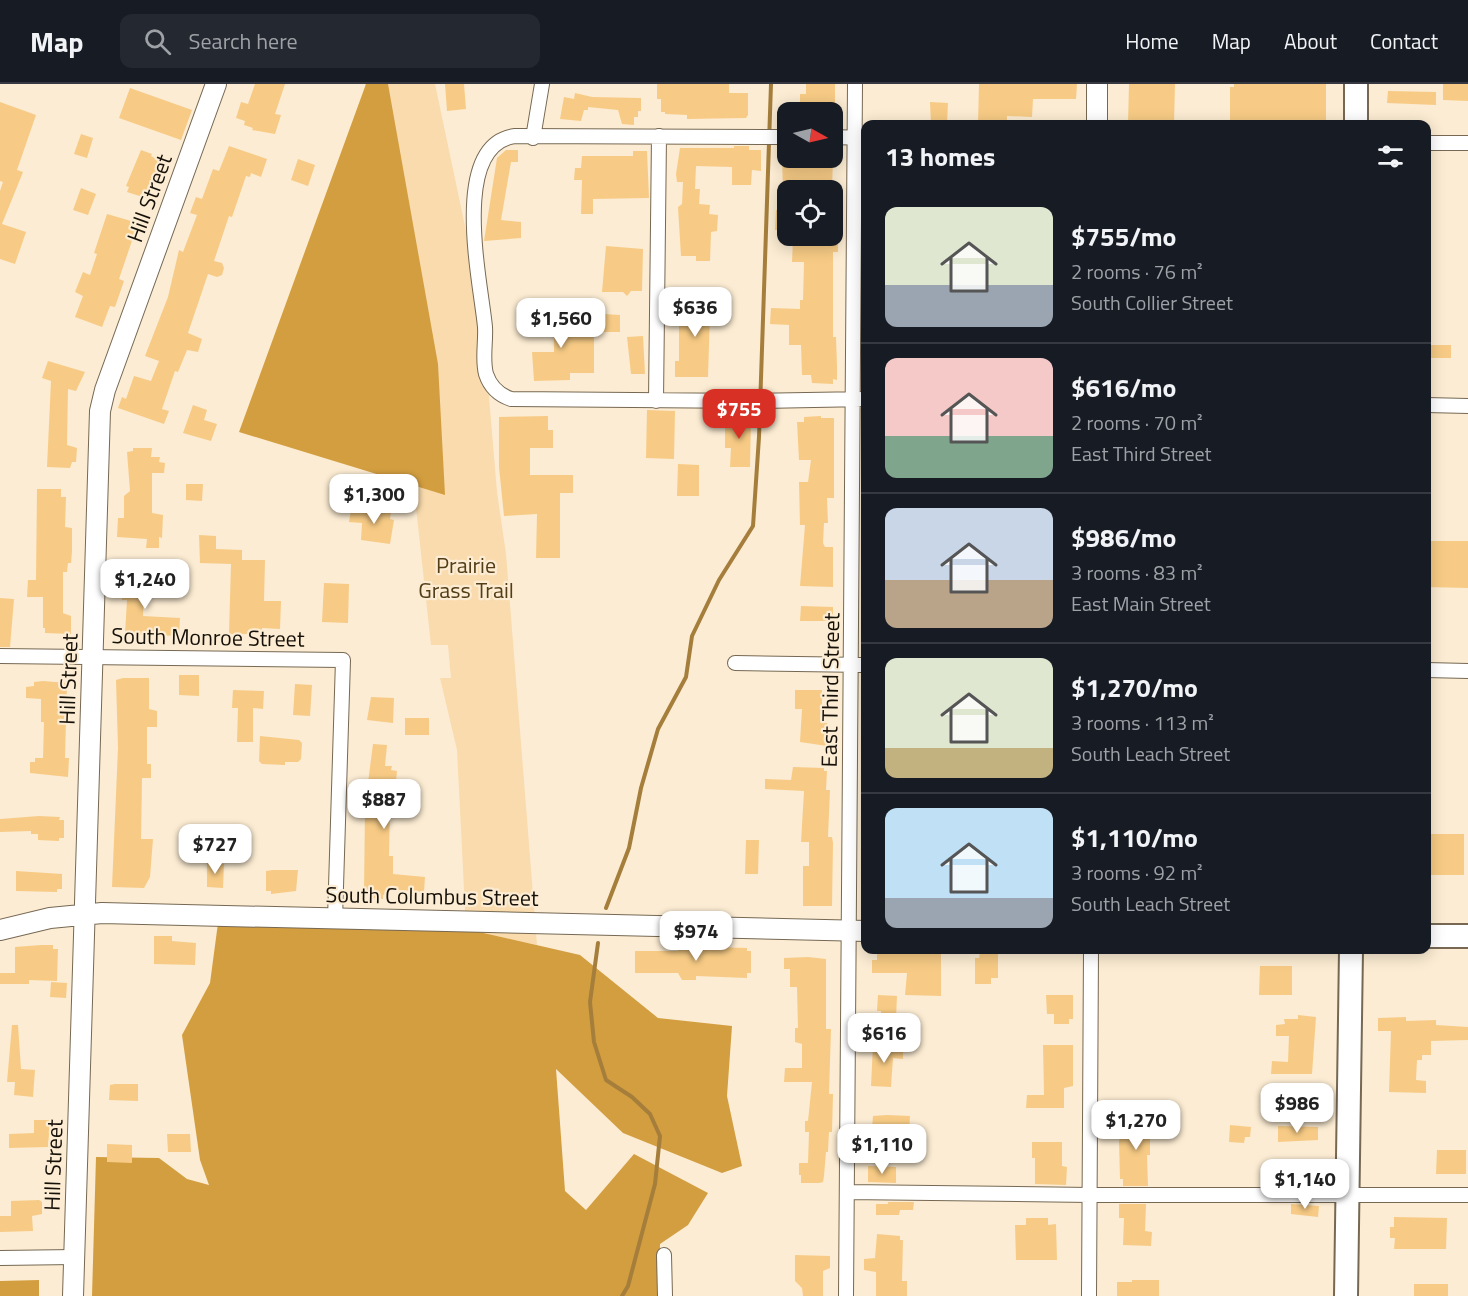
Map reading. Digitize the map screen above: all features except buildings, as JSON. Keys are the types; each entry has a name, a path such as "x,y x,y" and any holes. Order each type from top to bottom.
{"main road":[{"path":"1356,84 1356,120"},
{"path":"1431,936 1468,936"},
{"path":"1346,1296 1351,954"}],"street":[{"name":"Hill Street","path":"73,1296 102,401 216,84"},
{"path":"532,138 542,84"},
{"name":"East Third Street","path":"846,1296 847,1192 857,931 851,665 859,399 860,138 855,84"},
{"path":"1097,84 1097,120"},
{"path":"776,137 532,138 515,136 496,141 483,158 473,246 485,328 485,366 490,383 497,391 511,399 656,401 859,399"},
{"path":"656,401 659,136"},
{"path":"843,137 860,138"},
{"path":"1431,143 1468,143"},
{"path":"1431,405 1468,406"},
{"name":"South Monroe Street","path":"0,656 343,660 335,919"},
{"path":"735,663 861,666"},
{"path":"1431,670 1468,671"},
{"name":"South Columbus Street","path":"0,930 50,918 85,914 857,931"},
{"path":"1089,1296 1091,954"},
{"path":"847,1192 1090,1195 1468,1195"},
{"path":"664,1255 665,1296"},
{"path":"0,1258 74,1257"}],"green space":[{"name":"Prairie Grass Trail","path":"365,84 435,84 481,302 497,492 506,554 537,945 466,929 457,750 440,678 451,678 448,645 431,645 397,333 412,330"}],"shaded area":[{"path":"366,84 388,84 438,364 445,495 239,432"},
{"path":"218,923 466,929 580,955 658,1018 732,1026 727,1096 742,1166 722,1173 623,1133 556,1069 565,1191 586,1210 634,1154 708,1193 688,1225 660,1244 659,1296 92,1296 96,1157 159,1158 187,1179 209,1185 200,1160 182,1035 210,983"},
{"path":"39,1280 39,1296 0,1296 0,1281"}],"waterway":[{"path":"606,908 629,848 641,788 658,729 686,677 692,636 719,580 753,526 759,437 771,84"},
{"path":"598,943 590,1002 594,1042 606,1080 632,1097 650,1114 660,1136 655,1184 628,1286 622,1296"}]}
